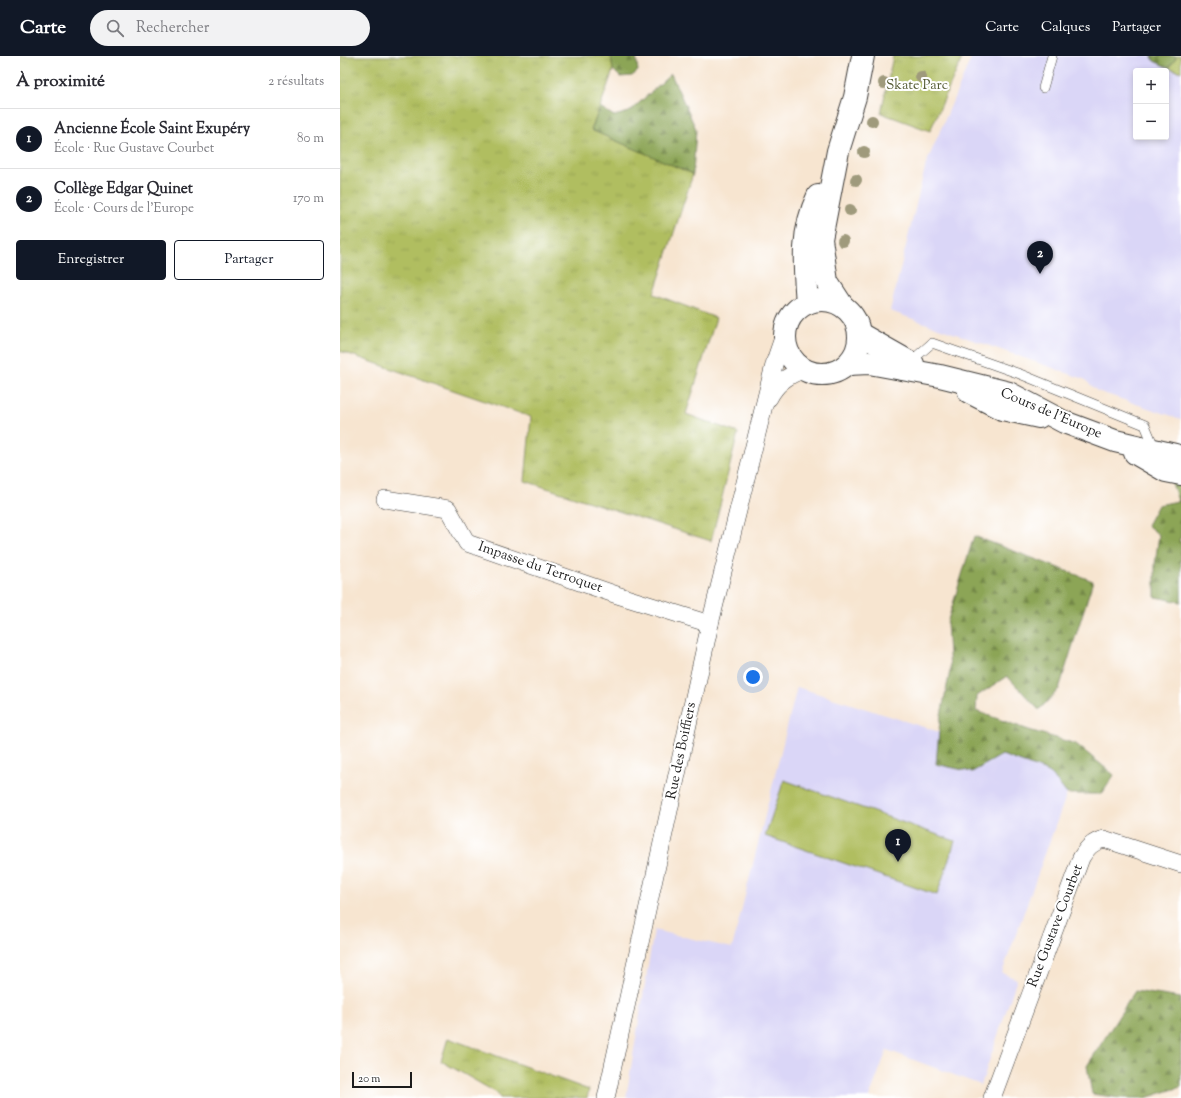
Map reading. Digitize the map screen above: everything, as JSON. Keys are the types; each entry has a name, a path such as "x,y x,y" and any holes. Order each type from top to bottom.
{"street":[{"path":"842,305 821,300 807,303 792,316 785,332 785,340 789,355 803,370 815,374 828,374 836,372 848,364 857,351 860,334 853,316 842,305 827,282 821,239 838,151 855,97 863,56"},
{"path":"807,303 803,264 807,229 814,204 838,151"},
{"name":"Rue des Boiffiers","path":"606,1098 710,624 775,361 785,332"},
{"name":"Cours de l'Europe","path":"860,334 910,362 940,376"},
{"name":"Cours de l'Europe","path":"848,364 869,363 940,376 1009,393 1064,422 1115,441 1156,450 1181,458"},
{"name":"Rue des Boiffiers","path":"765,406 777,386 792,374 803,370"},
{"name":"Cours de l'Europe","path":"1115,441 1166,471 1181,474"},
{"name":"Impasse du Terroquet","path":"385,498 448,509 467,543 624,598 710,624"},
{"name":"Rue Gustave Courbet","path":"992,1098 1081,858 1086,849 1094,842 1104,839 1181,864"}],"lane":[{"path":"1043,88 1052,56"},
{"path":"910,362 932,344 1020,374 1145,425 1156,450"}],"shaded area":[{"path":"972,56 1181,56 1181,419 1097,391 1084,379 890,311 926,164"},
{"path":"797,687 990,748 1078,763 1002,973 1017,979 981,1085 887,1050 869,1098 626,1098 654,930 732,948"}],"green space":[{"path":"340,56 618,56 592,130 693,174 654,294 716,318 686,414 738,433 711,541 525,481 531,417 340,351"},
{"path":"611,56 636,56 638,71 632,76 620,77 613,70"},
{"name":"Skate Parc","path":"893,56 963,56 930,131 881,113"},
{"path":"1152,56 1175,56 1176,58 1169,68 1154,61"},
{"path":"1175,56 1181,56 1181,72 1169,68 1176,58"},
{"path":"671,74 696,129 693,174 591,130 600,107 614,116 629,112"},
{"path":"1172,483 1181,484 1181,538 1179,539 1181,543 1181,602 1155,597 1155,564 1159,535 1147,525 1158,505 1178,501"},
{"path":"974,536 1093,581 1059,689 1039,710 1007,676 977,696 976,711 1029,730 1076,744 1114,775 1102,794 1067,794 1049,772 1002,755 972,772 936,764 940,720 950,671 947,623"},
{"path":"784,780 955,841 937,895 765,836"},
{"path":"1135,991 1181,998 1181,1087 1145,1098 1120,1098 1092,1094 1087,1066"},
{"path":"448,1038 589,1090 587,1098 500,1098 497,1093 441,1061"}],"place":[{"name":"Collège Edgar Quinet","path":"1040,274"},
{"name":"Ancienne École Saint Exupéry","path":"898,862"}]}
